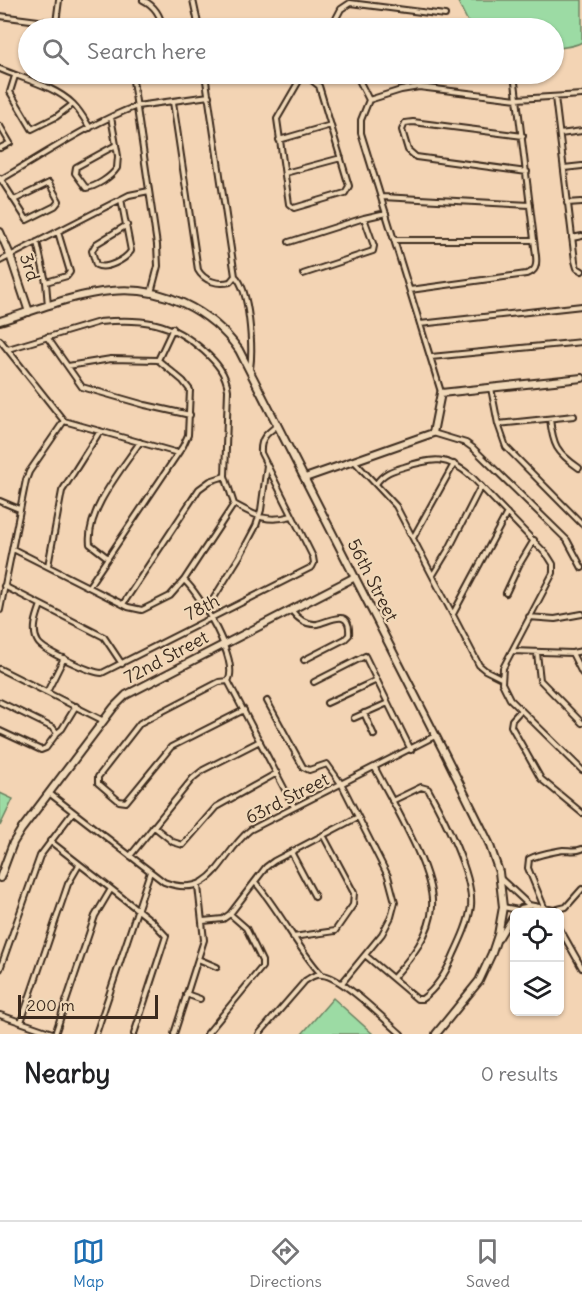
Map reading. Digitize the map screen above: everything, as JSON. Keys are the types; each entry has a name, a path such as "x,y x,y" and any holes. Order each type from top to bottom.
{"street":[{"path":"56,18 58,0"},
{"path":"143,0 151,5 160,18"},
{"path":"193,0 197,18"},
{"path":"336,18 341,9 350,3 445,15"},
{"path":"0,16 18,18"},
{"path":"0,69 18,77"},
{"path":"15,76 10,92 32,129 56,117 73,104"},
{"path":"35,84 53,91 73,104 90,128"},
{"path":"134,84 158,252 158,266 151,293"},
{"path":"207,84 235,276 243,284 248,304 250,369"},
{"path":"298,84 278,116 277,124 289,204 292,207 347,191 349,184 318,84"},
{"path":"361,84 369,100 361,128 441,393 433,434"},
{"path":"410,290 530,273 537,266 523,136 515,84"},
{"path":"369,100 408,89 426,87 516,99 582,95"},
{"path":"14,200 49,183 59,201 56,206 28,220 14,200 0,179 90,128 137,106 209,96"},
{"path":"555,97 576,267 582,271"},
{"path":"173,102 199,272 203,277 219,283 230,282 235,276"},
{"path":"111,117 116,145 118,160 115,171 86,188 75,173 76,167 116,145"},
{"path":"523,136 413,122 405,123 402,130 407,148 414,156 527,172"},
{"path":"279,140 331,124"},
{"path":"0,126 10,143 0,148"},
{"path":"560,134 582,131"},
{"path":"285,173 341,158"},
{"path":"564,168 582,166"},
{"path":"0,261 129,195 149,191"},
{"path":"382,197 530,205"},
{"path":"121,199 127,225 132,247 129,255 103,267 96,265 92,251 95,245 127,225"},
{"path":"567,203 582,202"},
{"path":"288,242 386,213"},
{"path":"303,274 373,251 374,246 364,218"},
{"name":"3rd","path":"0,232 29,312"},
{"path":"46,282 67,276 70,272 58,232"},
{"path":"572,238 582,236"},
{"path":"395,240 534,240"},
{"path":"37,242 46,282 48,306"},
{"name":"56th Street","path":"0,321 104,292 151,293 186,304 212,320 227,332 250,369 489,843 501,879 503,907 496,941 478,981 436,1034"},
{"path":"420,324 582,306"},
{"path":"8,349 107,322 146,321 172,328 192,340 212,358 226,377 228,396 225,476 234,504 259,517 275,520 292,516"},
{"path":"158,360 172,328"},
{"path":"48,337 79,384 86,388 190,415"},
{"path":"0,340 64,421 179,453"},
{"path":"431,357 582,342"},
{"path":"68,366 111,359 158,360 189,387 190,393 188,435 179,453 89,586"},
{"path":"441,393 582,378"},
{"path":"491,388 498,424 510,452 582,524"},
{"path":"498,424 574,416"},
{"path":"550,419 555,446 564,457 579,468"},
{"path":"0,609 19,509 29,472 64,421"},
{"path":"207,609 240,556 259,517 267,465 261,453 261,442 267,432 278,424"},
{"path":"48,566 62,491 100,431"},
{"path":"305,478 433,434 466,443 561,534 573,549 582,568"},
{"path":"108,558 90,544 93,521 101,501 140,442"},
{"path":"376,484 394,469 427,460 437,459 454,464 481,486 551,560 553,568 548,582 503,668 501,678 506,694 582,770"},
{"path":"353,460 396,506 479,665 501,678"},
{"path":"413,538 454,464"},
{"name":"78th","path":"41,605 35,630 38,642 44,648 99,673 122,664 313,566 312,557 267,465"},
{"path":"123,604 199,489 210,481 225,476"},
{"path":"432,576 450,547 481,486"},
{"path":"0,501 19,509"},
{"path":"13,549 138,611 170,596 184,580 234,504"},
{"path":"453,614 507,513"},
{"path":"506,593 519,564 534,540"},
{"name":"72nd Street","path":"0,878 18,834 114,707 131,691 355,578"},
{"path":"184,580 194,589 207,609 223,644 232,671 228,681"},
{"path":"4,586 104,637 122,664"},
{"path":"292,611 301,620 315,624 334,617 340,618 345,621 349,629 349,635 345,639 304,660"},
{"path":"529,617 555,619 582,614"},
{"path":"512,651 537,653 582,651"},
{"path":"537,653 540,680 582,723"},
{"path":"572,653 582,673"},
{"path":"314,682 365,656 411,750"},
{"path":"47,692 64,658"},
{"path":"0,669 104,721"},
{"path":"327,704 377,680"},
{"path":"228,681 294,807"},
{"path":"228,681 219,682 140,723 98,777 98,783 119,801 126,802 171,747 244,710"},
{"path":"267,701 303,767 309,770 327,764 342,785 388,876 395,902 385,930 342,982"},
{"path":"0,702 52,728 57,733"},
{"path":"354,718 388,703"},
{"path":"0,731 40,750 46,748 62,729 76,706"},
{"path":"521,710 512,720 511,726 532,765 546,784 582,813"},
{"path":"364,712 374,735"},
{"name":"63rd Street","path":"198,885 212,876 247,833 435,736"},
{"path":"130,856 185,786 199,773 260,741"},
{"path":"375,768 422,860 432,907 429,922 417,948 393,978"},
{"path":"153,826 173,842 183,845 216,807 277,773"},
{"path":"365,955 417,999 425,998 448,967 471,904 461,856 428,789 421,787 392,801"},
{"path":"48,792 168,884 198,885 204,940 174,1034"},
{"path":"0,969 38,861 50,841 73,812"},
{"path":"203,921 223,919 230,914 269,864 358,817"},
{"path":"292,937 335,931 355,902 354,893 323,835"},
{"path":"50,841 160,928 166,936 134,1034"},
{"path":"526,908 544,907 528,868 529,859 562,850 582,849"},
{"path":"291,852 315,897"},
{"path":"21,1022 68,884 79,865"},
{"path":"96,1034 150,872"},
{"path":"501,879 531,906"},
{"path":"255,882 272,903 306,957 321,974"},
{"path":"564,908 582,889"},
{"path":"0,1015 55,1034 95,916 111,890"},
{"path":"503,907 510,910"},
{"path":"207,1034 262,967 262,961 246,928 230,914"},
{"path":"496,941 510,921"},
{"path":"564,936 582,968"},
{"path":"198,959 217,967"},
{"path":"259,1034 305,981 321,974 342,982 401,1034"},
{"path":"186,993 200,999"}],"green space":[{"path":"457,0 582,0 582,42 564,47 564,18 466,18"},
{"path":"0,793 13,799 0,826"},
{"path":"333,998 373,1034 302,1034"}]}
